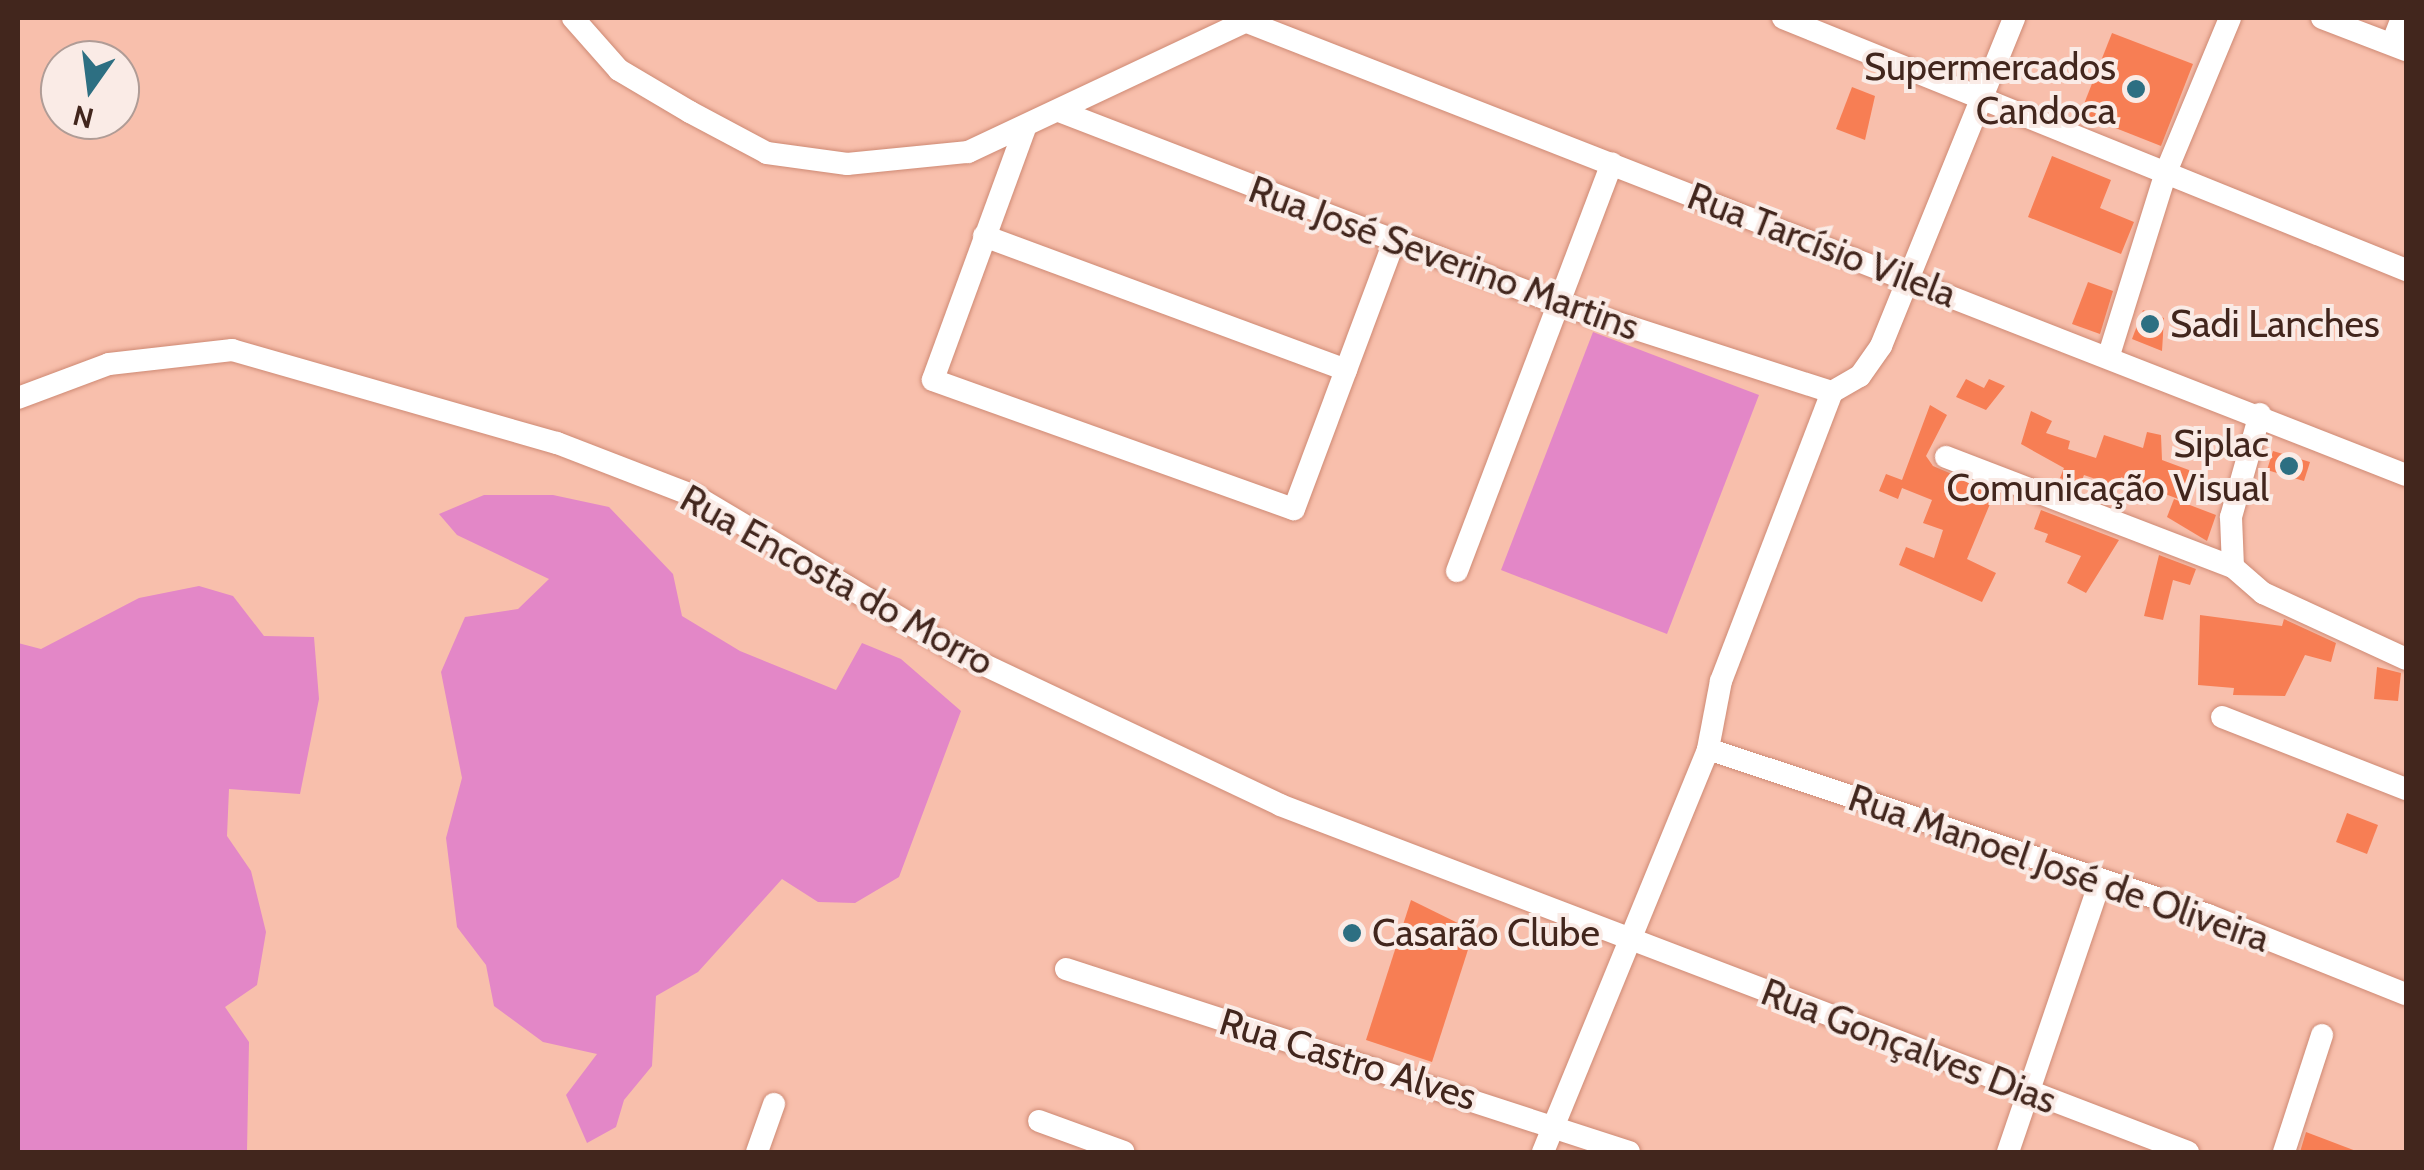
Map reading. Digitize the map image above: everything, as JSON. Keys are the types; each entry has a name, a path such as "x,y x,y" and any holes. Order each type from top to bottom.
{"street":[{"path":"573,18 619,70 787,158 846,164 946,156 1025,128 1242,19"},
{"path":"1783,18 2406,270"},
{"path":"1543,1152 1708,749 1721,681 1832,392 1873,360 2014,18"},
{"path":"2109,355 2166,172 2230,18"},
{"path":"2322,18 2399,47 2402,18"},
{"name":"Rua Tarcísio Vilela","path":"1242,19 2260,414 2406,476"},
{"name":"Rua José Severino Martins","path":"1059,111 1562,305 1832,392"},
{"path":"1025,128 932,380 1294,508 1394,242"},
{"path":"1457,571 1562,305 1612,163"},
{"path":"984,236 1346,370"},
{"name":"Rua Encosta do Morro","path":"18,398 109,364 232,350 557,443 697,497 959,653 1192,765 1630,940"},
{"path":"2234,567 2231,518 2260,414"},
{"path":"1946,457 2234,567 2263,593 2406,659"},
{"path":"2222,718 2406,789"},
{"name":"Rua Manoel José de Oliveira","path":"1708,749 2099,884 2208,915 2406,994"},
{"path":"2008,1152 2099,884"},
{"name":"Rua Gonçalves Dias","path":"1630,940 2188,1152"},
{"name":"Rua Castro Alves","path":"1066,969 1555,1124 1629,1152"},
{"path":"2284,1152 2322,1035"},
{"path":"757,1152 774,1104"},
{"path":"1040,1120 1124,1152"}],"shaded area":[{"path":"1593,332 1759,395 1667,634 1501,570"},
{"path":"484,495 553,495 609,507 673,574 682,616 740,651 836,690 862,643 901,659 961,711 899,877 855,903 818,902 782,879 698,972 656,996 652,1066 624,1100 616,1127 587,1143 566,1095 597,1054 543,1042 494,1006 486,965 457,927 446,838 462,778 441,672 465,617 518,609 549,579 457,535 439,514"},
{"path":"199,586 233,596 264,636 314,637 319,699 300,794 229,789 227,836 251,871 266,932 257,985 225,1007 249,1042 247,1152 18,1152 18,643 41,649 139,598"}],"building":[{"name":"Supermercados Candoca","path":"2112,33 2193,64 2161,146 2080,114"},
{"path":"1852,87 1875,96 1865,140 1836,129"},
{"path":"2052,156 2111,180 2100,208 2134,222 2121,254 2028,217"},
{"path":"2088,282 2113,291 2100,334 2072,324"},
{"name":"Sadi Lanches","path":"2143,310 2164,318 2162,351 2132,339"},
{"path":"1966,379 1984,388 1989,379 2005,386 1986,410 1956,397"},
{"path":"1930,405 1947,415 1926,456 1933,466 1995,492 1967,559 1996,573 1982,602 1899,565 1906,547 1934,558 1943,530 1923,523 1932,500 1902,488 1898,499 1879,491 1886,474 1902,480"},
{"path":"2031,411 2052,421 2046,433 2070,441 2068,449 2096,458 2104,435 2143,448 2147,432 2161,435 2162,460 2197,473 2186,502 2121,477 2118,487 2084,475 2080,485 2060,478 2064,468 2021,444"},
{"name":"Siplac Comunicação Visual","path":"2273,451 2310,462 2304,481 2267,470"},
{"path":"2174,499 2216,515 2207,541 2167,517"},
{"path":"2041,510 2119,540 2086,593 2067,583 2081,556 2045,542 2048,534 2034,529"},
{"path":"2159,555 2196,569 2190,585 2173,580 2163,620 2144,616"},
{"path":"2200,615 2282,626 2284,619 2336,643 2331,662 2305,655 2285,696 2233,695 2234,688 2198,685"},
{"path":"2377,667 2401,673 2398,701 2374,699"},
{"path":"2347,813 2378,825 2367,854 2336,842"},
{"path":"1411,900 1474,931 1432,1062 1366,1040"},
{"path":"2306,1132 2356,1151 2356,1152 2300,1152"}],"place":[{"name":"Supermercados Candoca","path":"2136,89"},
{"name":"Sadi Lanches","path":"2150,324"},
{"name":"Siplac Comunicação Visual","path":"2289,466"},
{"name":"Casarão Clube","path":"1352,933"}]}
